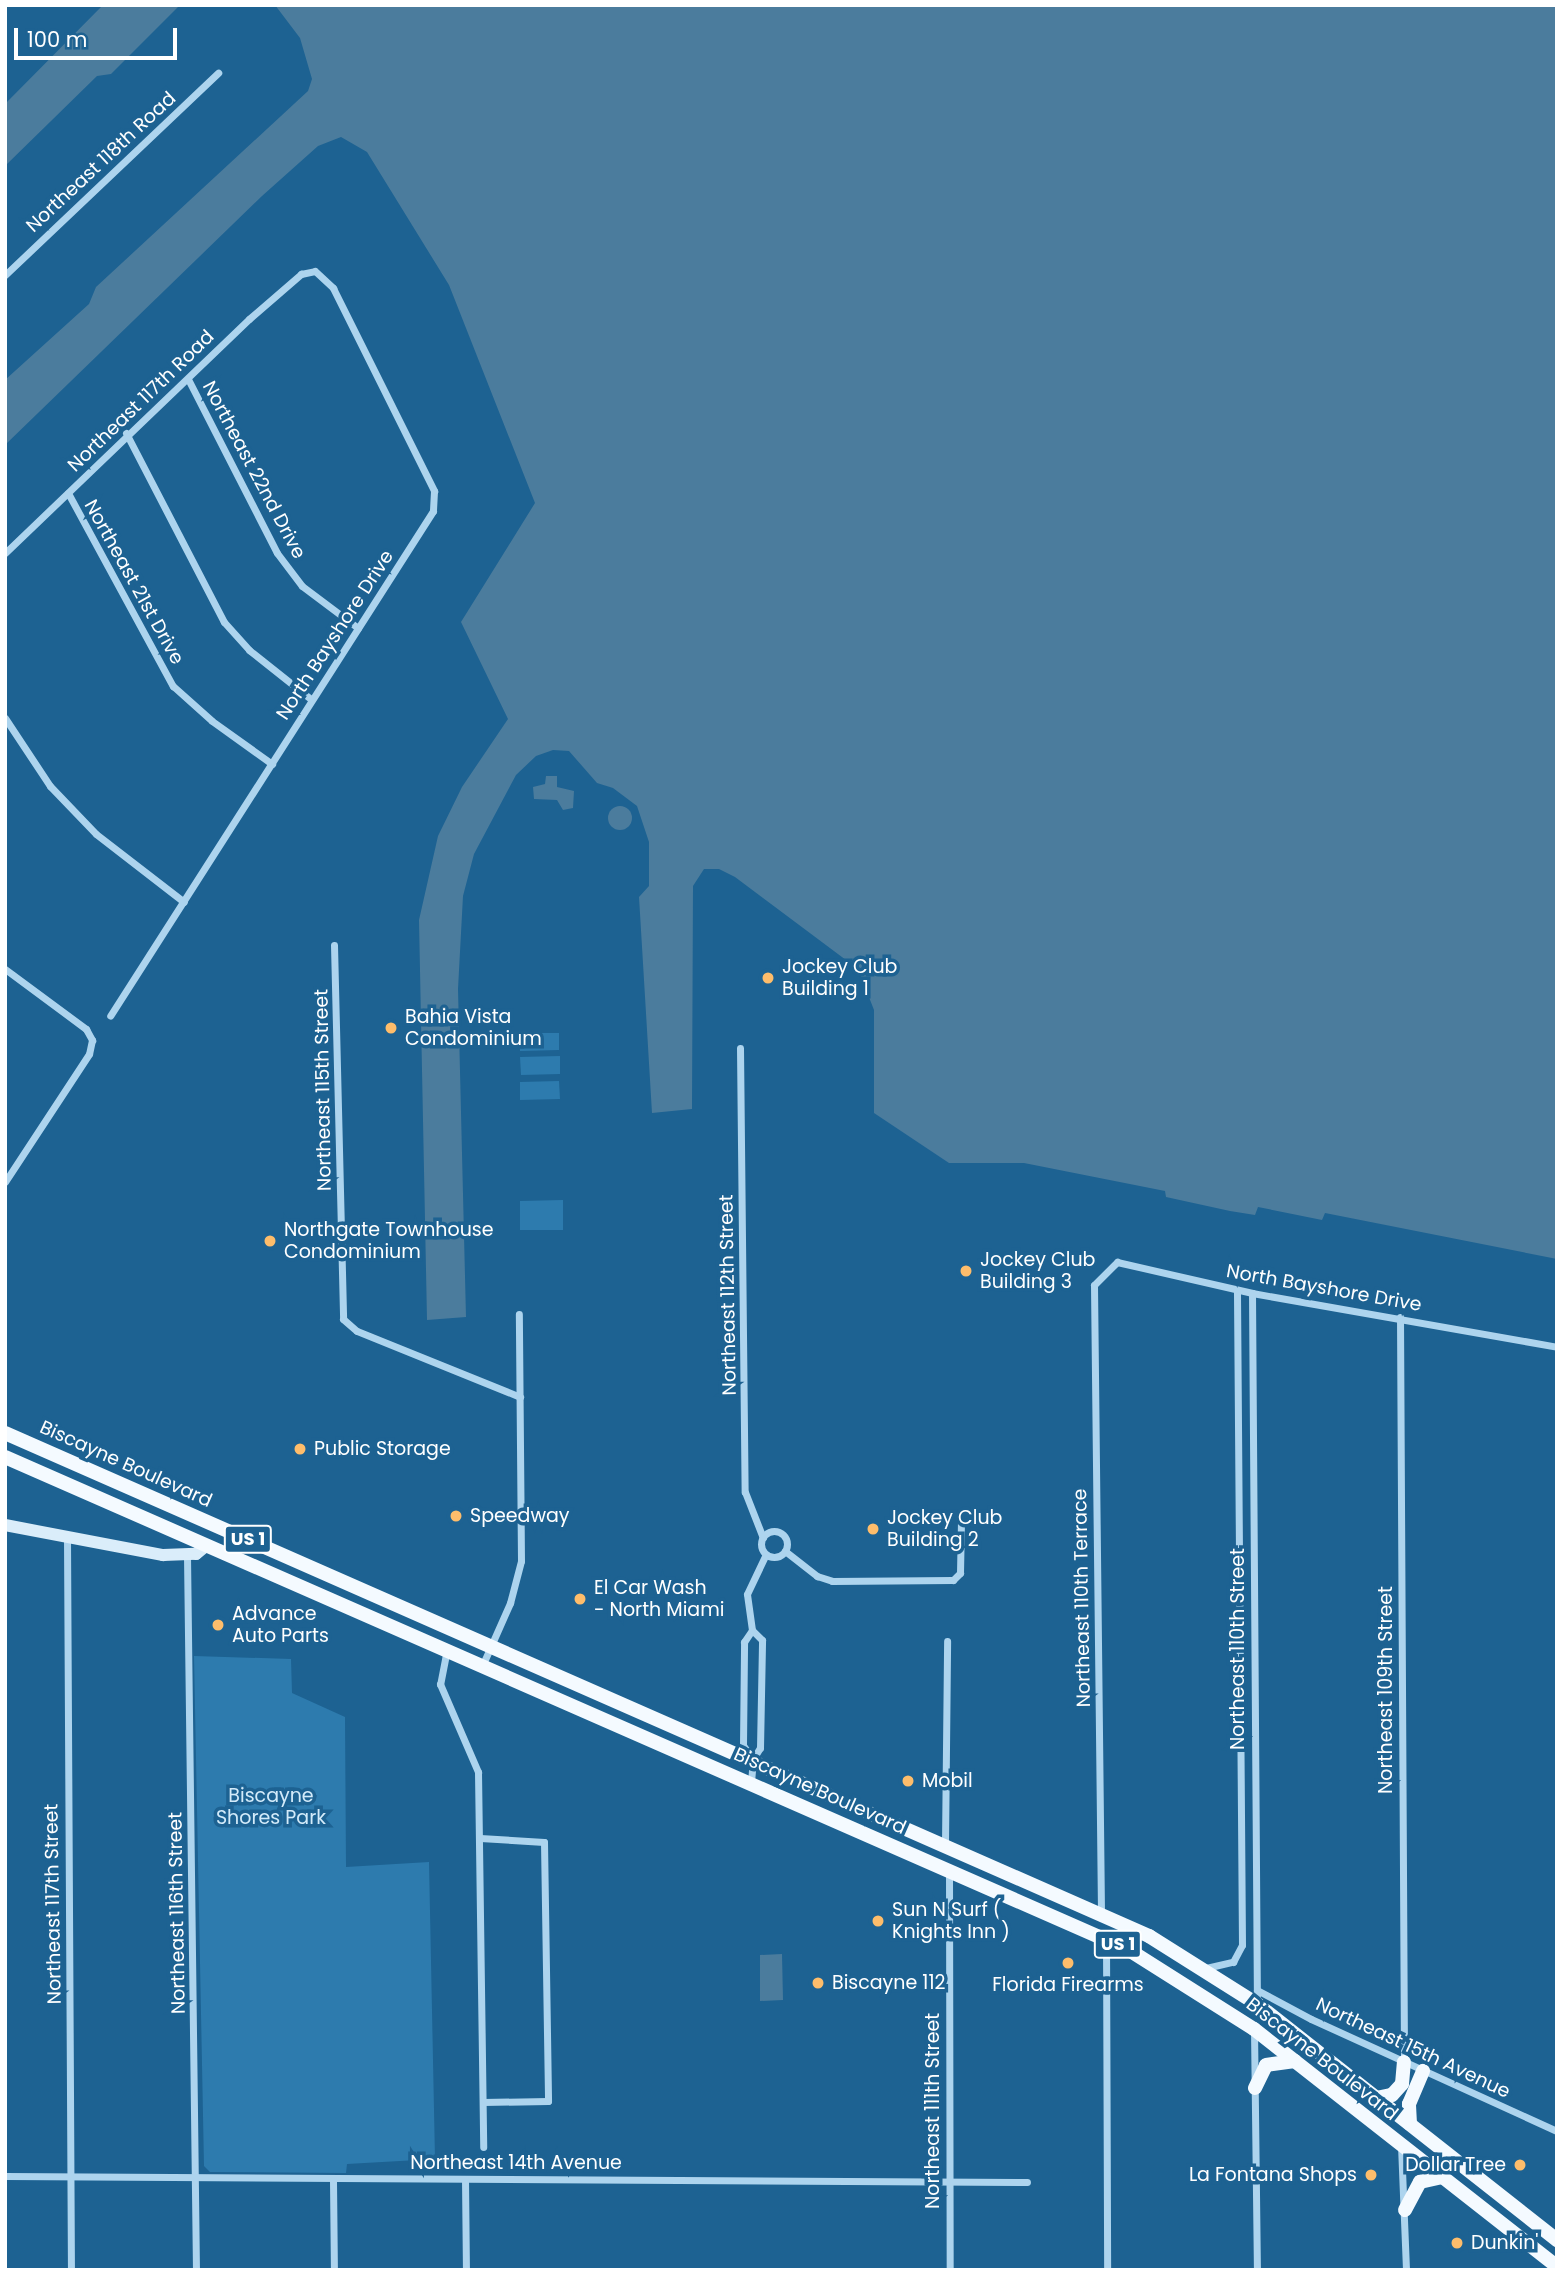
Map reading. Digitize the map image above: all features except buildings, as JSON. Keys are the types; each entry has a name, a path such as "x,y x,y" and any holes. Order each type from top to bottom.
{"main road":[{"name":"Biscayne Boulevard","path":"5,1433 1101,1912 1257,1997 1376,2098 1557,2240"},
{"name":"Biscayne Boulevard","path":"5,1457 1106,1938 1184,1981 1254,2029 1557,2267"},
{"path":"207,1545 220,1536 240,1535"},
{"path":"1255,2088 1266,2065 1295,2061"},
{"path":"1376,2098 1392,2095 1402,2084 1404,2062"},
{"path":"1410,2124 1409,2104 1423,2071"},
{"path":"1405,2210 1420,2182 1442,2177"},
{"path":"1541,2227 1557,2227"}],"street":[{"name":"Northeast 118th Road","path":"5,275 218,73"},
{"name":"North Bayshore Drive","path":"110,1016 433,511 433,491 326,277 316,271 301,274"},
{"name":"Northeast 117th Road","path":"5,553 126,433 301,274"},
{"name":"Northeast 22nd Drive","path":"188,379 277,553 302,586 358,628"},
{"path":"126,433 225,622 249,650 312,700"},
{"name":"Northeast 21st Drive","path":"68,493 173,685 212,721 272,764"},
{"path":"5,718 50,786 96,834 184,902"},
{"name":"Northeast 115th Street","path":"334,945 343,1319 357,1331 520,1397"},
{"path":"5,968 86,1029 92,1040 89,1054 5,1182"},
{"name":"Northeast 112th Street","path":"740,1048 745,1492 763,1538"},
{"name":"North Bayshore Drive","path":"1094,1284 1117,1262 1252,1293 1400,1317 1557,1347"},
{"name":"Northeast 110th Terrace","path":"1094,1284 1101,1912"},
{"name":"Northeast 110th Street","path":"1204,1968 1233,1962 1242,1945 1237,1290"},
{"name":"Northeast 110th Street","path":"1252,1293 1257,1997"},
{"path":"483,1664 521,1561 519,1314"},
{"name":"Northeast 109th Street","path":"1400,1317 1404,2062"},
{"path":"785,1551 817,1576 846,1580 953,1580 960,1573 961,1521"},
{"path":"5,1525 163,1556 187,1555 207,1545"},
{"path":"753,1759 743,1745 744,1643 751,1630 747,1594 766,1554 763,1538 773,1531 781,1532 786,1539 785,1551"},
{"name":"Northeast 117th Street","path":"67,1538 71,2270"},
{"path":"766,1554 774,1557 785,1551"},
{"name":"Northeast 116th Street","path":"187,1555 196,2270"},
{"path":"751,1630 762,1640 760,1748 753,1759 751,1782"},
{"path":"945,1844 947,1640"},
{"path":"447,1649 440,1684 478,1772 483,2147"},
{"path":"744,1670 761,1670"},
{"path":"480,1838 544,1842 548,2101 483,2102"},
{"name":"Northeast 111th Street","path":"949,1868 950,2270"},
{"path":"1106,1938 1107,2270"},
{"name":"Northeast 15th Avenue","path":"1257,1997 1557,2131"},
{"path":"1254,2029 1257,2270"},
{"path":"1401,2145 1406,2270"},
{"name":"Northeast 14th Avenue","path":"5,2176 1027,2182"},
{"path":"465,2179 466,2270"},
{"path":"333,2180 334,2270"}],"green space":[{"path":"520,1033 559,1033 559,1050 520,1051"},
{"path":"560,1056 560,1074 521,1075 520,1057"},
{"path":"559,1081 560,1099 520,1100 520,1082"},
{"path":"563,1200 563,1230 520,1230 520,1201"},
{"name":"Biscayne Shores Park","path":"194,1656 291,1659 292,1693 345,1717 346,1867 429,1862 435,2159 347,2164 346,2173 210,2172 204,2166"}],"shaded area":[{"path":"103,5 180,5 111,74 97,76 5,166 5,104"},
{"path":"275,5 1557,5 1557,1259 1325,1213 1322,1220 1258,1207 1255,1215 1230,1211 1166,1197 1165,1191 1024,1163 949,1163 874,1113 874,1010 858,969 735,877 719,869 704,869 693,886 692,1109 652,1113 639,897 649,886 649,842 637,806 613,788 597,783 569,751 553,750 536,756 516,775 474,854 463,896 458,989 466,1317 427,1320 419,920 438,836 462,787 508,719 461,622 535,503 449,285 367,152 341,137 318,146 262,196 5,445 5,380 89,304 96,287 308,91 312,79 300,38"},
{"path":"546,776 557,776 557,787 574,791 573,808 563,810 557,800 534,799 533,787 545,784"},
{"path":"620,806 628,810 632,818 628,826 620,830 612,826 608,818 612,810"},
{"path":"782,1954 783,2000 760,2001 760,1955"}],"place":[{"name":"Jockey Club Building 1","path":"768,978"},
{"name":"Bahia Vista Condominium","path":"391,1028"},
{"name":"Northgate Townhouse Condominium","path":"270,1241"},
{"name":"Jockey Club Building 3","path":"966,1271"},
{"name":"Public Storage","path":"300,1449"},
{"name":"Speedway","path":"456,1516"},
{"name":"Jockey Club Building 2","path":"873,1529"},
{"name":"El Car Wash - North Miami","path":"580,1599"},
{"name":"Advance Auto Parts","path":"218,1625"},
{"name":"Mobil","path":"908,1781"},
{"name":"Sun N Surf ( Knights Inn )","path":"878,1921"},
{"name":"Florida Firearms","path":"1068,1963"},
{"name":"Biscayne 112","path":"818,1983"},
{"name":"Dollar Tree","path":"1520,2165"},
{"name":"La Fontana Shops","path":"1371,2175"},
{"name":"Dunkin'","path":"1457,2243"}]}
